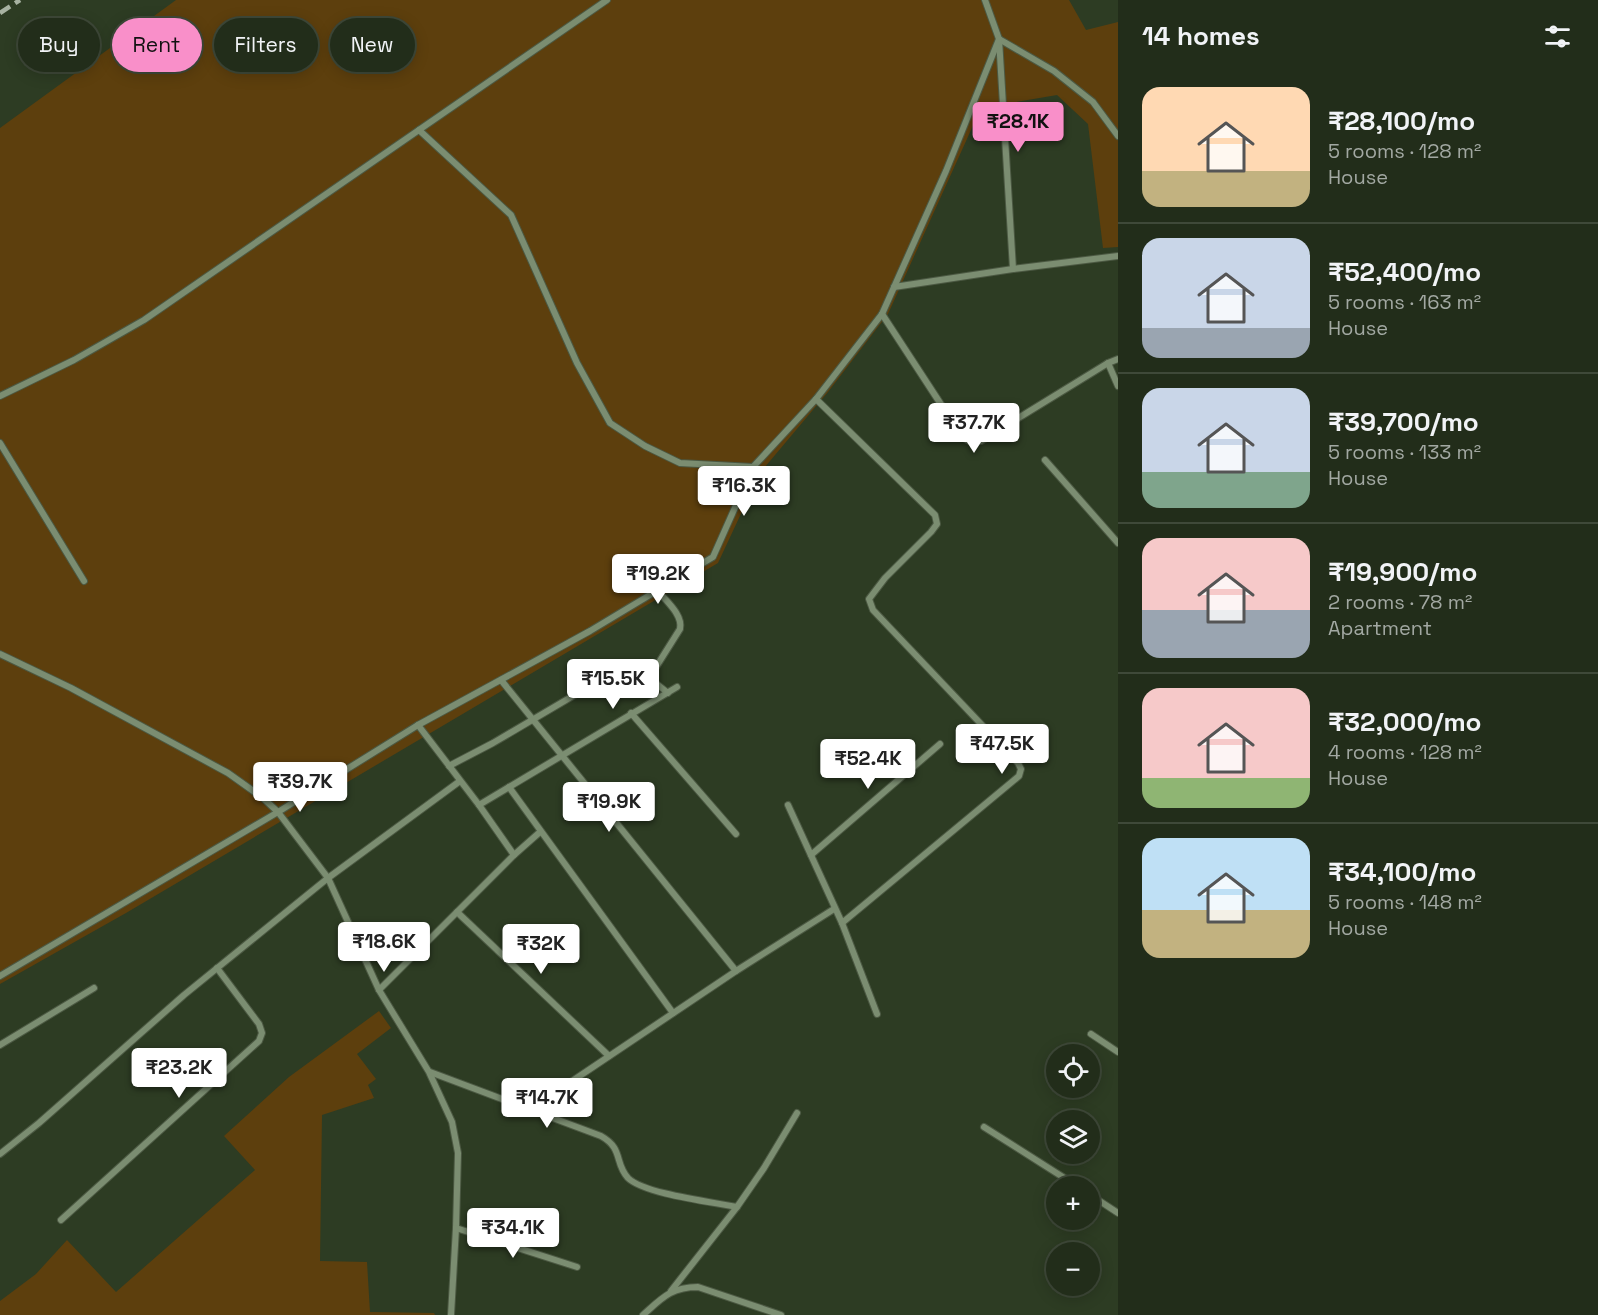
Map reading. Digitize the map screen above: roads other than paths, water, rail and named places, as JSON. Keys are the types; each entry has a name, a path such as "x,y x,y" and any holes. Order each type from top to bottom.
{"street":[{"path":"0,396 74,360 144,320 607,0"},
{"path":"985,0 999,39 1013,269"},
{"path":"999,39 1054,71 1093,102 1118,136"},
{"path":"0,976 278,812 418,726 658,591 713,557 753,467 816,399 882,314 946,171 999,39"},
{"path":"419,130 511,215 578,363 610,423 645,446 680,463 753,467"},
{"path":"894,287 1118,256"},
{"path":"882,314 961,435 965,440 972,442 981,441 1118,359"},
{"path":"1108,363 1118,386"},
{"path":"816,399 935,515 937,524 885,578 869,599 869,604 1018,762 1021,770 1019,776 842,922"},
{"path":"0,443 84,581"},
{"path":"1045,460 1118,543"},
{"path":"658,591 677,614 681,623 680,629 651,675 653,681 668,693"},
{"path":"0,654 71,688 228,773 263,798 278,812 328,878 379,990 429,1072 452,1122 458,1153 451,1315"},
{"path":"501,680 736,971"},
{"path":"449,766 600,680"},
{"path":"479,805 677,687"},
{"path":"631,713 736,834"},
{"path":"418,726 514,855"},
{"path":"812,855 940,744"},
{"path":"0,1154 39,1124 217,968 328,878 460,781"},
{"path":"509,787 673,1013"},
{"path":"788,805 834,909 842,922 878,1014"},
{"path":"379,990 540,832"},
{"path":"529,1110 736,971 834,909"},
{"path":"457,912 609,1056"},
{"path":"61,1220 259,1041 262,1034 259,1024 217,968"},
{"path":"0,1045 94,987"},
{"path":"1091,1034 1118,1052"},
{"path":"429,1072 601,1136 615,1146 628,1178 638,1184 652,1190 737,1207"},
{"path":"643,1315 671,1291 737,1207 797,1113"},
{"path":"984,1126 1062,1176"},
{"path":"1100,1201 1118,1213"},
{"path":"456,1227 577,1267"},
{"path":"671,1291 684,1287 698,1287 781,1315"}],"railway":[{"path":"0,13 20,0"}]}
